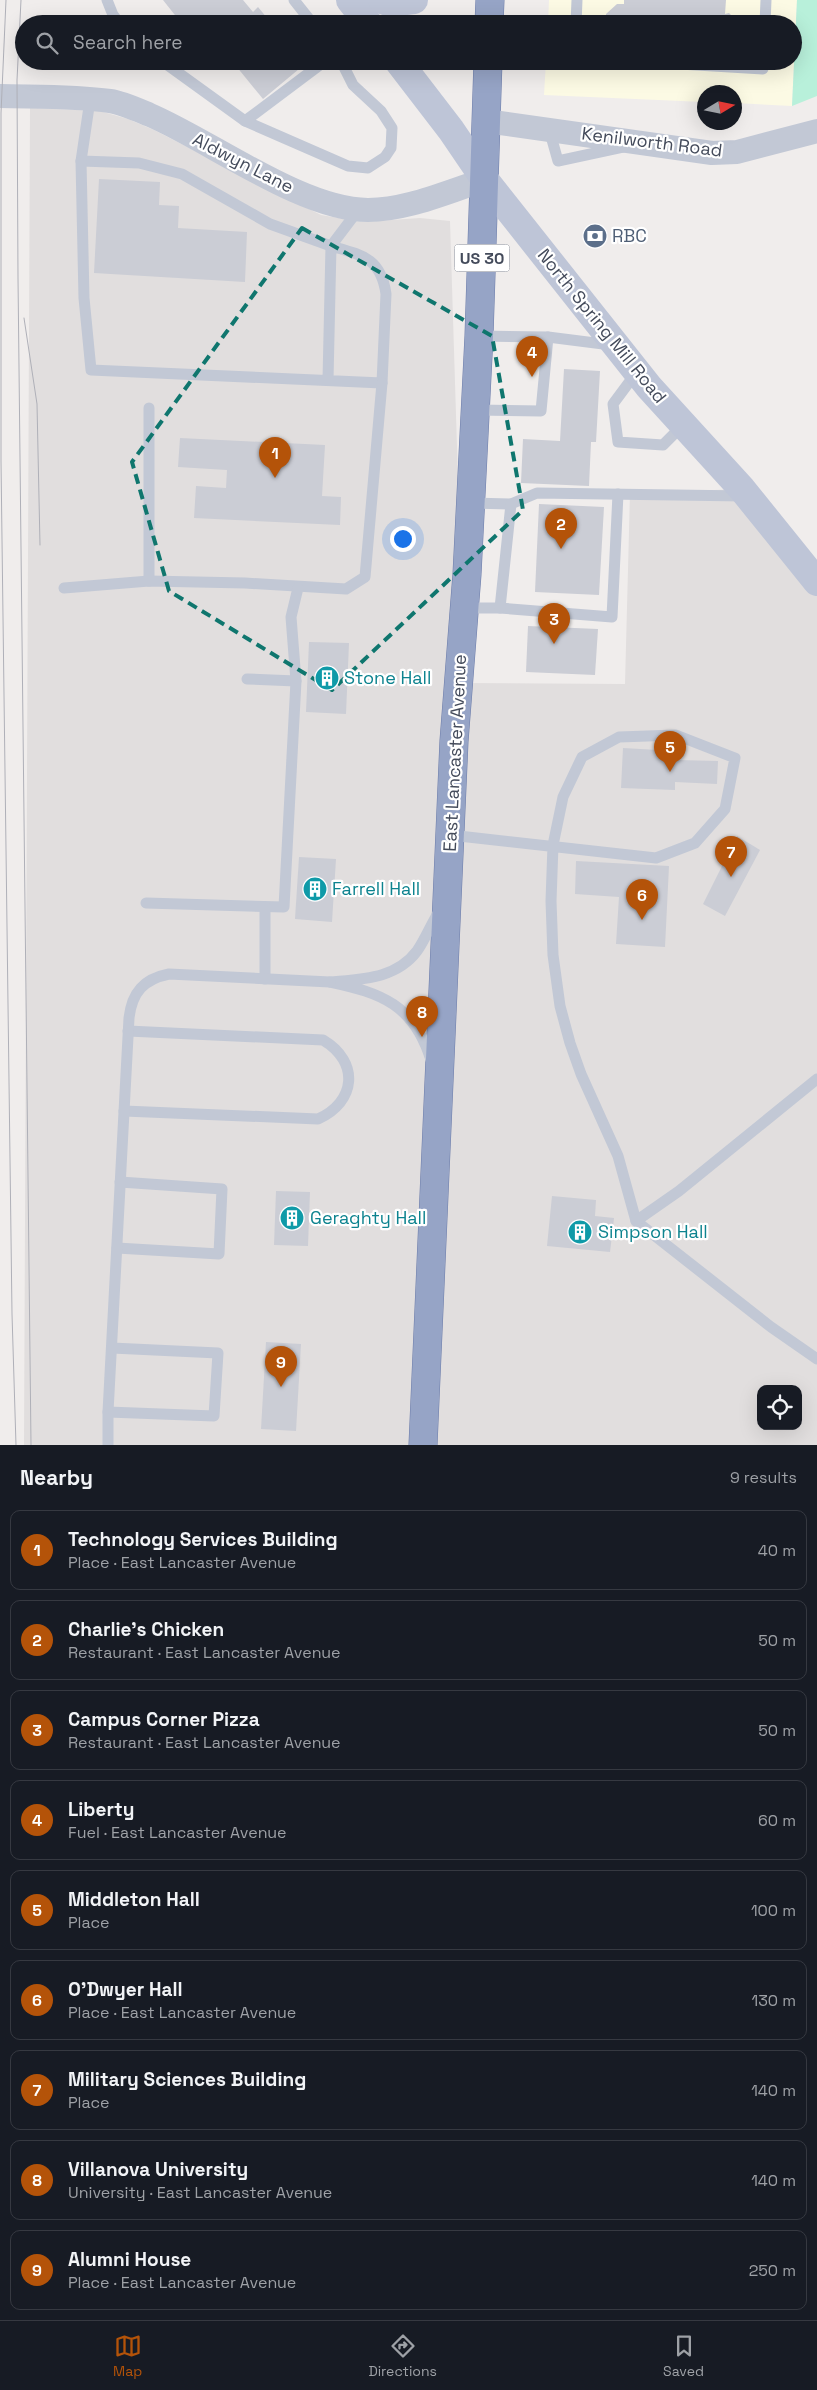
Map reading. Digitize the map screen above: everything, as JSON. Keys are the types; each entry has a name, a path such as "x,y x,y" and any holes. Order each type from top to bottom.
{"highway":[{"path":"489,15 490,0"},
{"name":"East Lancaster Avenue","path":"422,1445 454,741 476,410 488,70"}],"main road":[{"path":"350,0 361,15"},
{"path":"382,0 390,3 414,0"},
{"name":"North Spring Mill Road","path":"405,70 451,130 485,180 638,371 648,387 748,496 817,582"}],"street":[{"name":"Aldwyn Lane","path":"0,96 112,101 150,115 284,185 329,203 359,209 368,210 404,205 485,180"},
{"name":"Kenilworth Road","path":"486,121 712,153 737,152 817,131"}],"lane":[{"path":"107,0 112,15"},
{"path":"294,0 306,15"},
{"path":"576,15 577,0"},
{"path":"765,15 766,0"},
{"path":"174,70 245,121 348,166 358,168 378,164 391,148 392,128 384,115 353,85 346,70"},
{"path":"245,121 313,70"},
{"path":"90,100 81,161 84,298 91,370 382,383"},
{"path":"64,588 149,580 346,589 365,577 382,383 386,294 384,280 378,268 368,258 270,224 182,174 139,163 81,161"},
{"path":"328,380 331,246 359,209"},
{"path":"479,336 548,337 616,345"},
{"path":"476,410 540,411 548,337"},
{"path":"638,371 613,404 618,442 663,445 683,425"},
{"path":"149,408 149,580"},
{"path":"471,503 510,504 537,492 748,496"},
{"path":"464,608 500,608 612,617 618,494"},
{"path":"500,608 510,504"},
{"path":"146,903 284,907 296,681 291,617 298,588"},
{"path":"247,679 296,681"},
{"path":"450,835 553,845 656,858 695,844 725,809 734,758 676,735 619,737 582,757 563,797 553,845 550,901 553,955 560,1006 581,1074 618,1156 636,1221 771,1327 817,1359"},
{"path":"330,982 383,976 403,966 418,950 427,930 448,898"},
{"path":"265,907 265,979"},
{"path":"108,1445 108,1412 130,1004 136,993 145,983 156,977 169,974 330,982 360,988 384,997 403,1011 419,1030 439,1084"},
{"path":"124,1111 318,1120 330,1114 339,1105 346,1094 349,1081 348,1068 342,1056 334,1046 323,1040 128,1031"},
{"path":"636,1221 679,1191 817,1079"},
{"path":"117,1248 219,1254 221,1217 222,1189 120,1182"},
{"path":"108,1412 214,1416 218,1362 218,1353 112,1348"}],"highlighted area":[{"path":"302,228 492,336 523,510 332,690 169,591 132,462"}],"shaded area":[{"path":"549,0 797,0 796,15 548,15"},
{"path":"545,70 794,70 792,106 742,103 742,85 697,85 697,102 544,95"},
{"path":"30,108 100,111 128,119 154,130 321,215 362,222 420,218 450,221 461,576 459,683 625,684 630,493 742,489 817,582 817,1445 24,1445"}],"green space":[{"path":"797,0 817,0 817,96 792,106 794,70 802,70 802,15 796,15"}],"building":[{"path":"163,0 243,0 253,12 258,7 265,15 175,15"},
{"path":"624,0 726,0 725,14 729,13 731,15 606,15 617,4 624,4"},
{"path":"239,70 298,70 263,99"},
{"path":"99,179 160,182 159,205 179,206 178,228 247,232 245,282 94,273"},
{"path":"564,369 600,371 596,442 591,442 589,486 521,483 523,439 560,441"},
{"path":"180,438 325,445 322,496 341,497 340,525 194,518 196,486 226,488 227,470 178,467"},
{"path":"539,504 604,507 599,595 535,592"},
{"path":"528,626 598,629 595,675 526,672"},
{"name":"Stone Hall","path":"309,642 349,643 346,714 306,712"},
{"path":"623,748 676,751 676,760 718,761 717,784 675,782 675,790 621,788"},
{"path":"737,836 760,850 725,916 703,904"},
{"name":"Farrell Hall","path":"299,857 336,859 332,922 295,919"},
{"path":"576,861 669,866 665,947 616,944 619,897 575,894"},
{"name":"Geraghty Hall","path":"276,1191 310,1192 308,1246 274,1245"},
{"name":"Simpson Hall","path":"552,1196 596,1200 595,1216 614,1218 610,1252 547,1246"},
{"path":"266,1342 301,1344 296,1431 261,1429"}],"tram line":[{"path":"6,0 1,113 1,461 12,1314 16,1445"},
{"path":"20,15 21,0"},
{"path":"18,70 18,278 31,1445"},
{"path":"24,318 37,404 40,545"}],"place":[{"name":"RBC","path":"595,236"},
{"name":"Liberty","path":"532,377"},
{"name":"Technology Services Building","path":"275,478"},
{"name":"Charlie's Chicken","path":"561,549"},
{"name":"Campus Corner Pizza","path":"554,644"},
{"name":"Stone Hall","path":"327,678"},
{"name":"Middleton Hall","path":"670,772"},
{"name":"Military Sciences Building","path":"731,877"},
{"name":"Farrell Hall","path":"315,889"},
{"name":"O'Dwyer Hall","path":"642,920"},
{"name":"Villanova University","path":"422,1037"},
{"name":"Geraghty Hall","path":"292,1218"},
{"name":"Simpson Hall","path":"580,1232"},
{"name":"Alumni House","path":"281,1387"}]}
